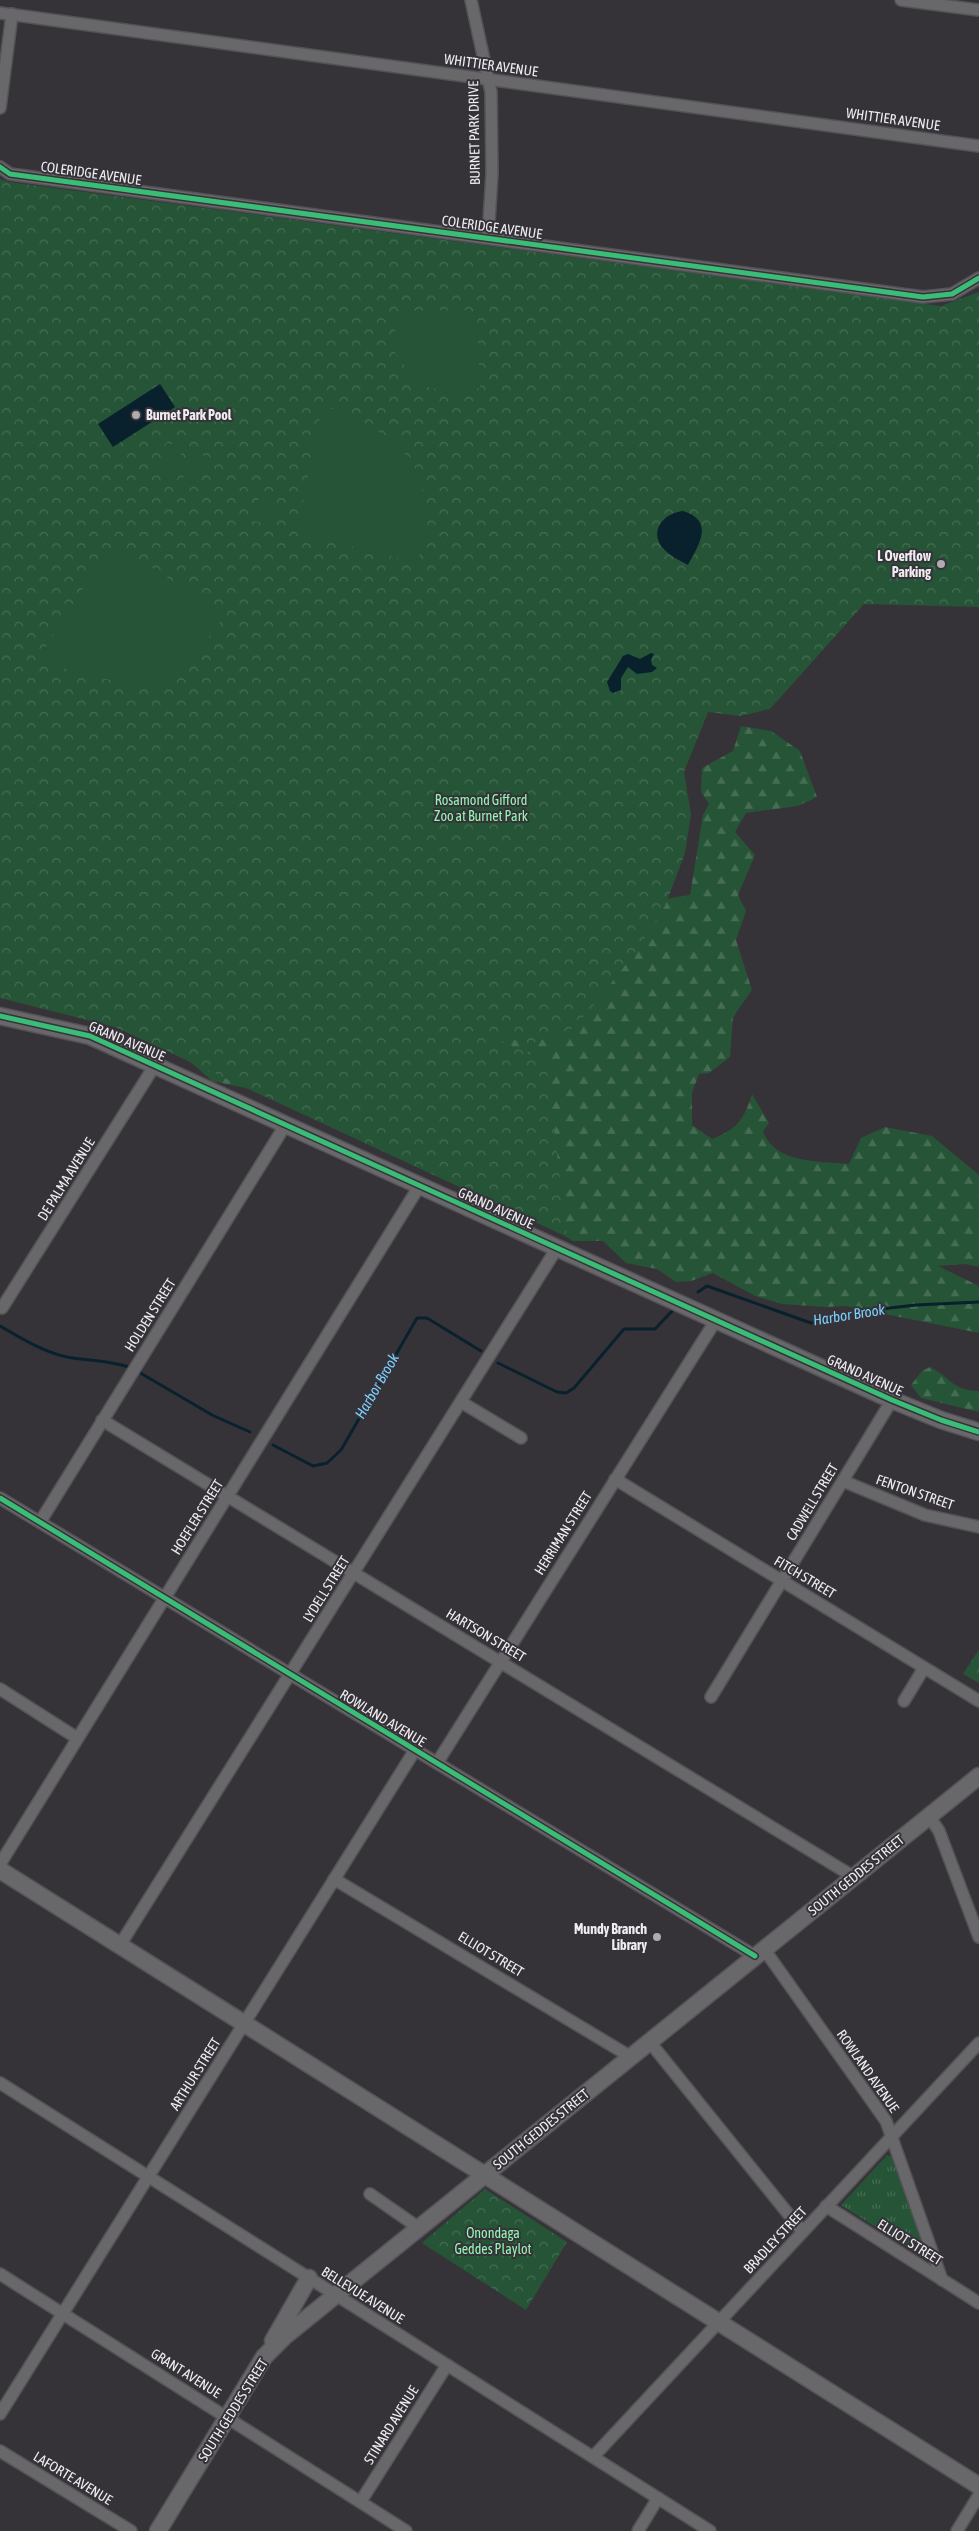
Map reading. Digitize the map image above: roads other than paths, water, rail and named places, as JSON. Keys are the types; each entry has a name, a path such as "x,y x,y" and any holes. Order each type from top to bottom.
{"main road":[{"name":"GRAND AVENUE","path":"0,1016 90,1036 892,1400 941,1420 979,1432"},
{"name":"SOUTH GEDDES STREET","path":"158,2531 264,2357 285,2336 979,1776"},
{"path":"0,1870 979,2486"},
{"path":"264,2357 309,2278"}],"street":[{"name":"BURNET PARK DRIVE","path":"471,0 489,80 492,174 488,237"},
{"path":"901,0 979,10"},
{"name":"WHITTIER AVENUE","path":"0,13 979,146"},
{"path":"0,108 3,53 12,14"},
{"name":"COLERIDGE AVENUE","path":"0,167 10,174 923,297 952,294 979,278"},
{"name":"DE PALMA AVENUE","path":"2,1308 155,1065"},
{"name":"HOLDEN STREET","path":"40,1522 286,1124"},
{"name":"HOEFLER STREET","path":"0,1864 420,1186"},
{"name":"LYDELL STREET","path":"120,1945 557,1248"},
{"name":"HERRIMAN STREET","path":"437,1763 716,1320"},
{"name":"CADWELL STREET","path":"711,1697 892,1400"},
{"path":"461,1402 521,1438"},
{"name":"HARTSON STREET","path":"102,1420 854,1877"},
{"name":"FITCH STREET","path":"615,1479 979,1701"},
{"name":"FENTON STREET","path":"843,1481 925,1515 979,1527"},
{"name":"ROWLAND AVENUE","path":"0,1498 415,1750 760,1952 886,2121 942,2280"},
{"path":"904,1701 924,1668"},
{"path":"0,1689 77,1738"},
{"name":"ARTHUR STREET","path":"0,2414 415,1750"},
{"path":"929,1816 938,1831 979,1938"},
{"name":"ELLIOT STREET","path":"334,1879 631,2057"},
{"path":"649,2041 802,2232"},
{"name":"BRADLEY STREET","path":"593,2457 979,2043"},
{"name":"BELLEVUE AVENUE","path":"0,2084 710,2531"},
{"path":"370,2194 419,2228"},
{"name":"ELLIOT STREET","path":"826,2206 979,2303"},
{"name":"GRANT AVENUE","path":"0,2274 406,2531"},
{"name":"STINARD AVENUE","path":"361,2501 447,2365"},
{"name":"LAFORTE AVENUE","path":"0,2451 131,2531"},
{"path":"957,2531 979,2495"},
{"path":"638,2531 658,2498"}],"water":[{"name":"Burnet Park Pool","path":"160,384 175,407 113,447 98,424"},
{"path":"683,511 693,515 702,527 700,542 688,565 664,550 657,534 658,528 665,519 676,512"},
{"path":"651,653 654,654 651,660 652,665 657,668 652,672 637,674 628,667 621,678 621,690 613,693 610,691 607,682 623,656 628,654 640,659"}],"waterway":[{"name":"Harbor Brook","path":"698,1292 707,1286 811,1323 854,1312 916,1305 979,1302"},
{"name":"Harbor Brook","path":"498,1363 557,1392 566,1393 574,1388 624,1329 655,1329 673,1310"},
{"name":"Harbor Brook","path":"273,1445 313,1466 327,1463 341,1450 417,1318 427,1318 481,1351"},
{"name":"Harbor Brook","path":"0,1326 32,1344 58,1355 116,1363 131,1368"},
{"name":"Harbor Brook","path":"137,1371 212,1415 250,1432"}],"place":[{"name":"Burnet Park Pool","path":"136,415"},
{"name":"L Overflow Parking","path":"941,564"},
{"name":"Mundy Branch Library","path":"657,1937"}],"park label":[{"name":"Rosamond Gifford Zoo at Burnet Park","path":"481,808"},
{"name":"Onondaga Geddes Playlot","path":"493,2242"}]}
